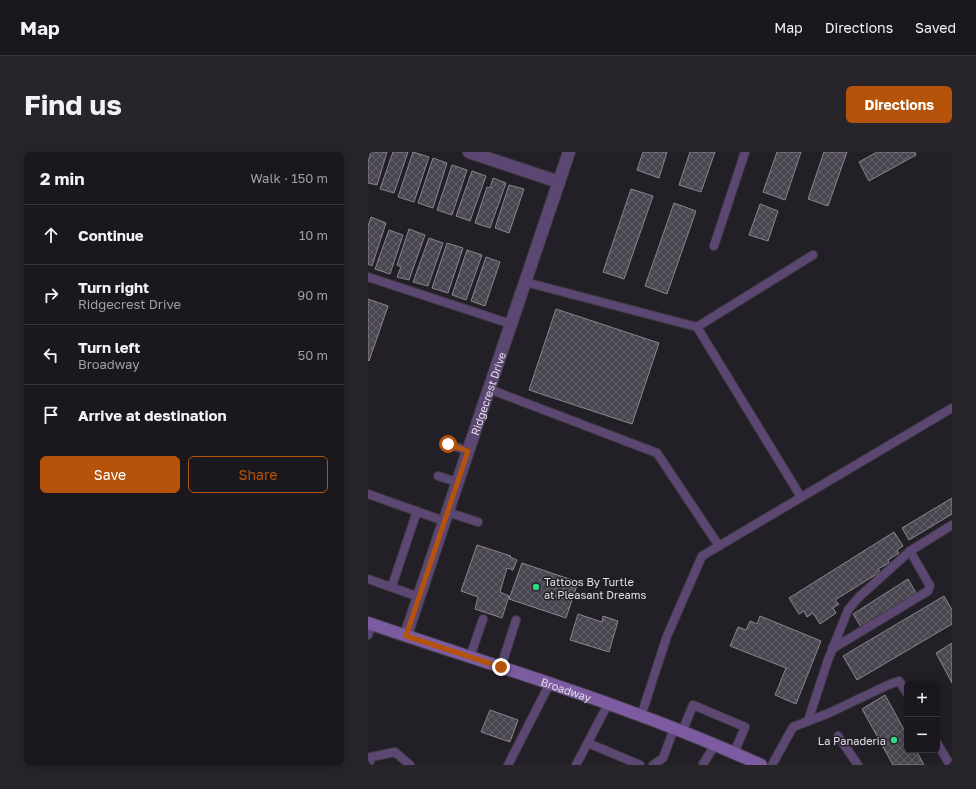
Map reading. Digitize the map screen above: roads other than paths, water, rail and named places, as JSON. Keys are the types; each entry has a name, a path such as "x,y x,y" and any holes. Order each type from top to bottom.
{"main road":[{"name":"Broadway","path":"369,627 406,636 608,704 678,730 758,764"}],"street":[{"path":"469,152 558,182"},
{"name":"Ridgecrest Drive","path":"406,636 568,152"}],"lane":[{"path":"714,246 745,152"},
{"path":"697,326 813,255"},
{"path":"368,277 511,324"},
{"path":"525,282 697,326 802,497"},
{"path":"489,389 657,453 719,546"},
{"path":"641,716 667,636 702,556 952,408"},
{"path":"448,444 468,451"},
{"path":"438,476 457,482"},
{"path":"368,494 417,511 478,522"},
{"path":"392,586 417,511"},
{"path":"808,721 832,649 848,610 859,597 910,551 952,525"},
{"path":"832,649 928,591 930,586 910,551"},
{"path":"368,579 419,596"},
{"path":"470,657 483,619"},
{"path":"501,667 516,620"},
{"path":"772,765 793,727 899,681 904,688"},
{"path":"508,765 550,684"},
{"path":"576,765 608,704"},
{"path":"653,765 663,758 693,705 745,728 734,753"},
{"path":"838,736 856,764"},
{"path":"588,742 640,765"},
{"path":"703,765 715,745"},
{"path":"940,748 950,765"},
{"path":"369,765 371,757 395,752 410,765"}],"place":[{"name":"Tattoos By Turtle at Pleasant Dreams","path":"536,587"},
{"name":"La Panaderia","path":"894,740"}]}
